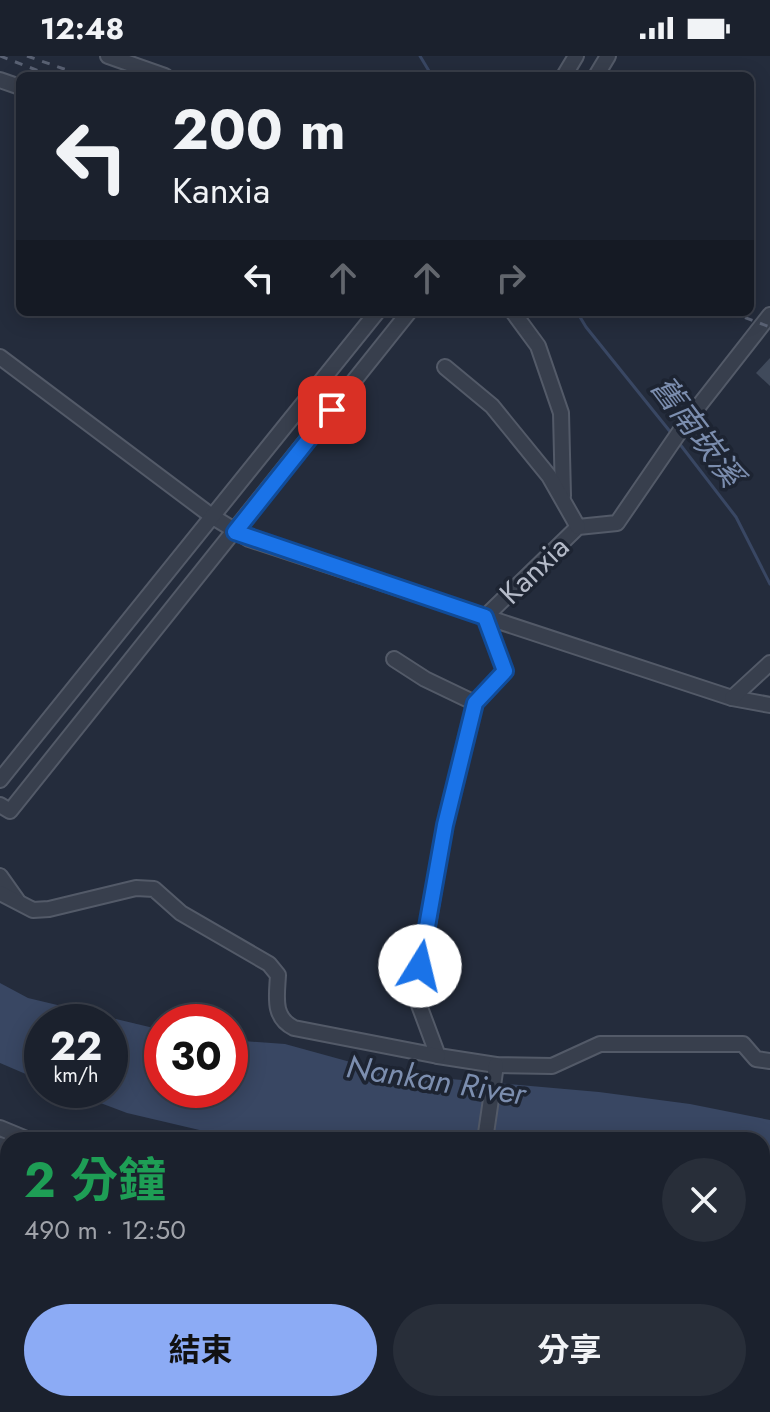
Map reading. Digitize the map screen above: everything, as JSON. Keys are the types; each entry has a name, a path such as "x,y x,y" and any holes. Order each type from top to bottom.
{"street":[{"path":"108,56 154,72"},
{"path":"0,780 374,316"},
{"path":"5,808 235,532 406,316"},
{"path":"516,316 538,346 561,413 563,501"},
{"path":"764,334 770,317"},
{"name":"Kanxia","path":"438,1056 419,1005 418,983 445,825 475,703 505,671 485,617 578,527 617,523 687,421 764,334"},
{"path":"0,357 235,532 732,698 770,716"},
{"path":"445,367 492,406 549,476 578,527"},
{"path":"394,659 425,679 475,703"},
{"path":"732,698 770,663"},
{"path":"732,698 770,705"},
{"path":"0,876 17,901"},
{"path":"0,893 33,910 136,888 154,889 181,913 269,964 278,975 276,1004 286,1024 495,1071 552,1066 600,1044 743,1044 756,1059 770,1061"},
{"path":"486,1132 495,1071"}],"water":[{"path":"0,983 28,998 53,1004 24,1004 24,1073 0,1063"},
{"name":"Nankan River","path":"128,1022 144,1026 144,1108 248,1108 248,1041 285,1044 394,1074 599,1092 690,1104 770,1120 770,1132 208,1132 114,1108 128,1108"}],"building":[{"path":"770,358 770,386 756,373"}],"waterway":[{"name":"舊南崁溪","path":"420,56 430,72"},
{"name":"舊南崁溪","path":"579,316 672,434"},
{"name":"舊南崁溪","path":"679,443 736,517 770,584"}],"railway":[{"path":"0,56 39,71"},
{"path":"27,56 73,72"},
{"path":"741,316 770,327"}],"route":[{"path":"332,410 235,532 485,617 505,671 475,703 445,825 420,966"}]}
